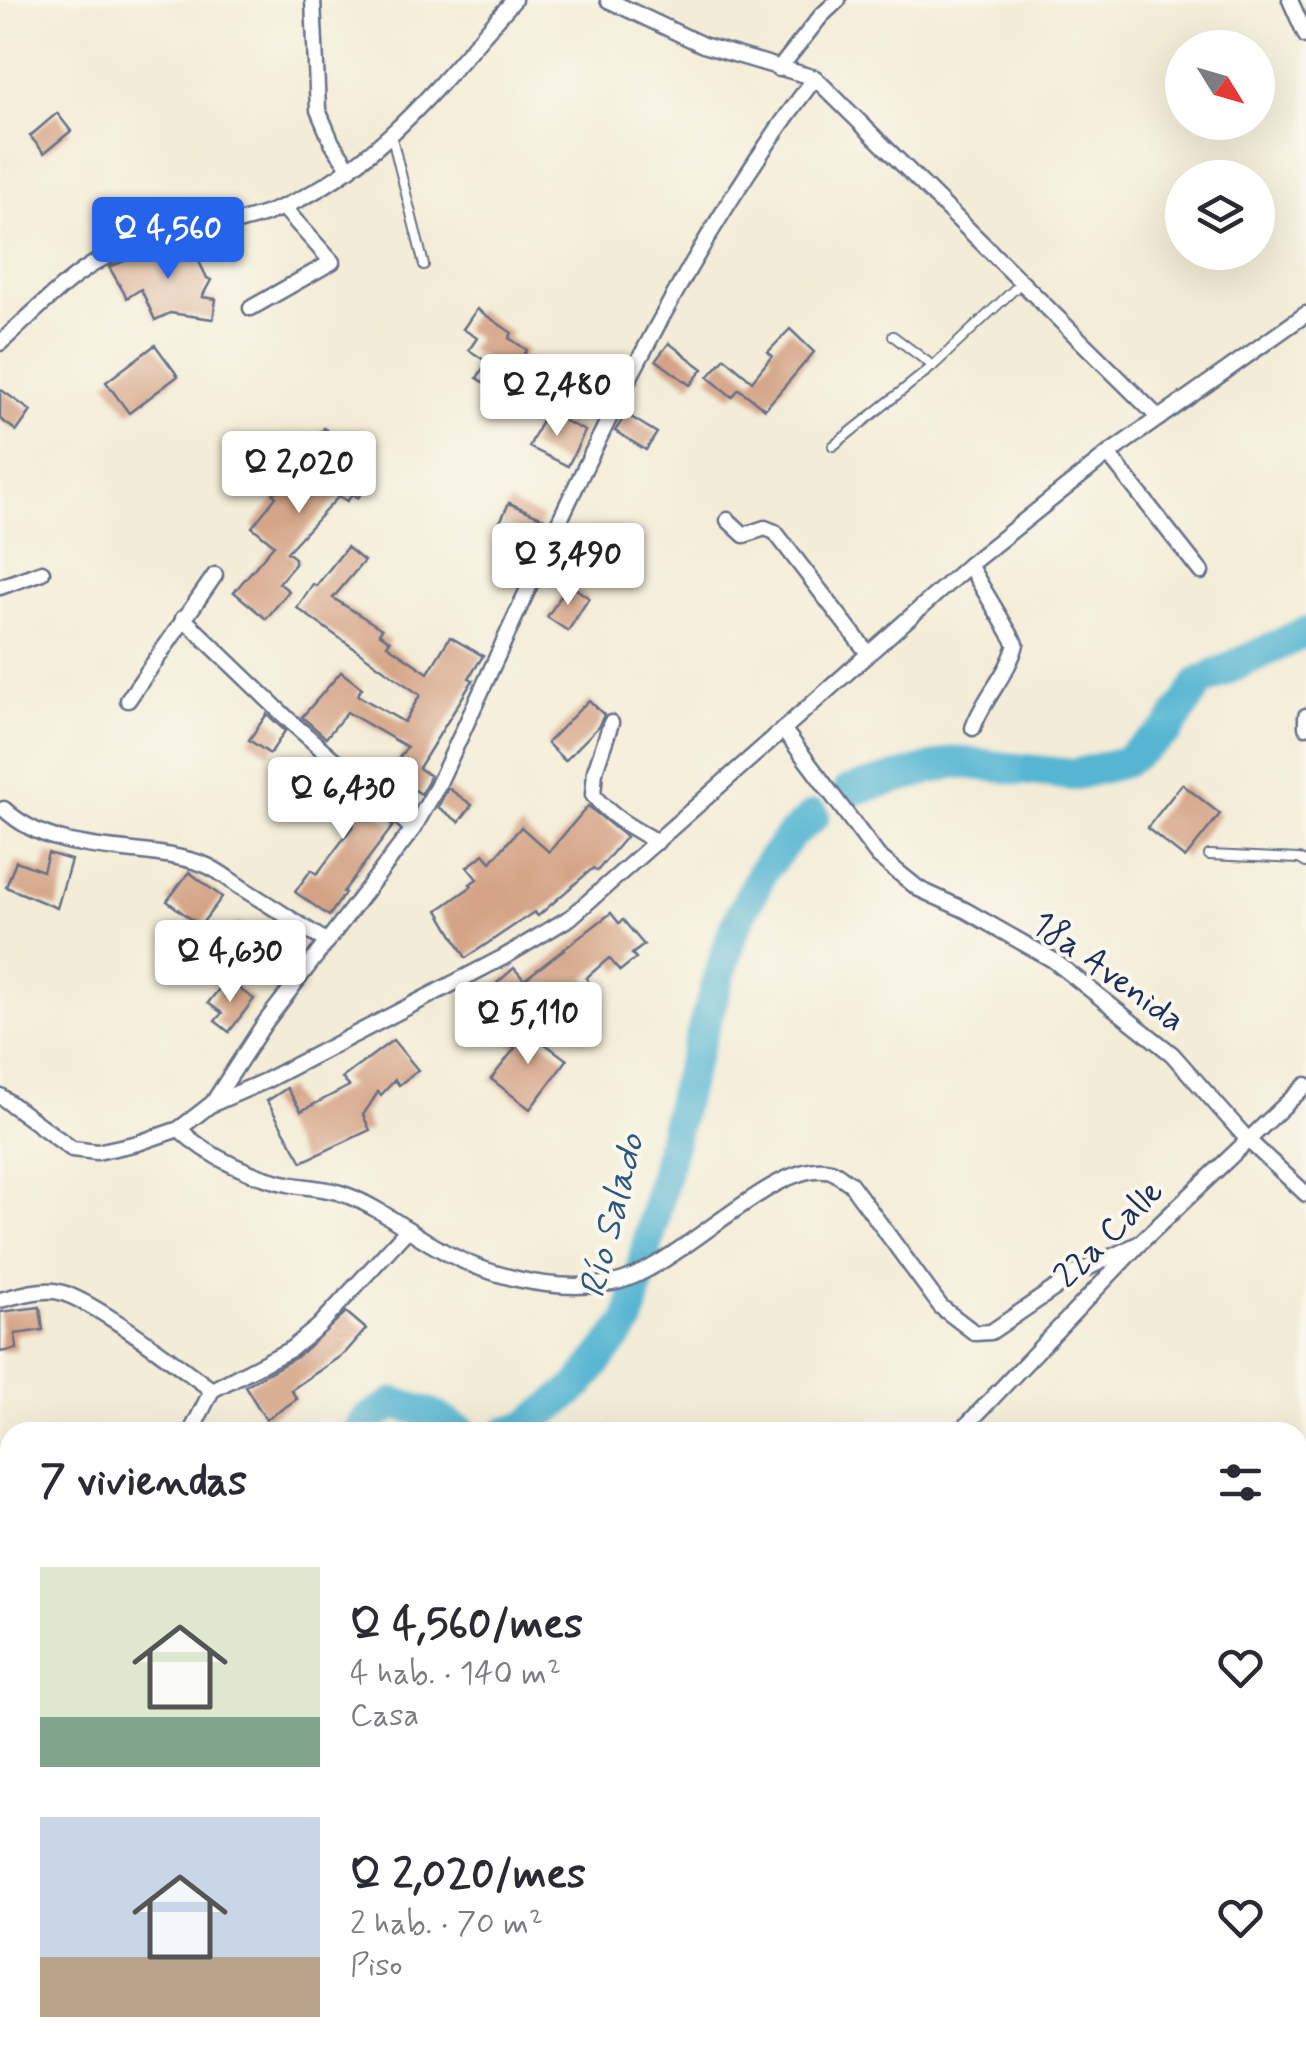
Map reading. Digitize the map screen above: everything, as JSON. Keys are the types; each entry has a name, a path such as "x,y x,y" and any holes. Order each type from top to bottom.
{"street":[{"path":"313,0 318,110 332,143 350,168"},
{"path":"0,342 74,278 124,248 226,226 282,208 350,168 391,134 445,79 514,0"},
{"path":"608,0 703,46 815,78 1159,418"},
{"path":"779,69 838,0"},
{"path":"1290,0 1306,36"},
{"path":"210,1105 264,1024 413,829 438,787 586,464 688,272 731,198 815,78"},
{"path":"251,308 332,262 282,208"},
{"path":"0,1096 72,1148 97,1152 179,1129 210,1105 504,956 571,916 968,565 1108,454 1306,314"},
{"path":"1108,454 1201,572"},
{"path":"728,520 744,535 765,528 775,532 867,652"},
{"path":"968,565 1016,644 1012,657 981,704 973,728"},
{"path":"0,587 42,572"},
{"path":"128,700 215,575"},
{"path":"183,618 317,747 413,829"},
{"path":"1306,716 1306,727"},
{"path":"611,723 595,771 593,795 620,822 657,842"},
{"name":"18a Avenida","path":"783,729 878,856 919,890 965,910 1053,960 1172,1054 1248,1140 1306,1194"},
{"path":"4,809 16,820 85,844 176,856 208,866 327,942"},
{"path":"236,1070 240,1082 256,1085"},
{"name":"22a Calle","path":"970,1422 1140,1243 1306,1085"},
{"path":"179,1129 204,1149 253,1174 348,1195 480,1269 540,1283 580,1287 618,1282 658,1262 771,1187 810,1170 832,1172 850,1184 941,1306 976,1333 992,1332 1068,1278 1140,1243"},
{"path":"196,1422 212,1390 291,1350 320,1326 408,1229"},
{"path":"0,1300 54,1291 73,1298 212,1390"}],"lane":[{"path":"391,134 424,265"},
{"path":"833,446 932,366 1022,282"},
{"path":"893,336 932,366"},
{"path":"1209,855 1298,859 1306,863"}],"building":[{"path":"57,113 71,131 44,153 30,136"},
{"path":"190,243 211,280 202,297 216,299 213,319 170,313 155,320 141,289 127,298 109,267"},
{"path":"477,309 512,333 509,338 527,350 509,378 530,392 516,414 498,403 502,395 477,378 487,362 469,350 477,338 463,329"},
{"path":"790,329 814,352 765,409 739,389 732,397 708,377 725,358 752,381 772,356 768,352"},
{"path":"669,343 703,369 690,385 656,360"},
{"path":"155,345 178,376 129,413 106,382"},
{"path":"0,389 31,411 17,431 0,419"},
{"path":"546,412 585,431 568,466 529,447"},
{"path":"626,414 657,433 646,450 615,431"},
{"path":"324,428 340,440 334,448 373,475 358,498 353,494 347,501 339,496 287,552 295,558 295,564 279,583 289,591 266,619 234,592 274,545 252,527"},
{"path":"509,503 543,518 534,538 500,522"},
{"path":"347,547 364,561 333,598 382,629 379,633 390,641 387,645 428,673 450,637 483,656 469,678 473,680 419,768 430,776 428,782 421,794 415,790 403,806 379,785 407,747 347,712 326,738 302,717 341,672 362,688 357,695 404,722 420,695 297,608"},
{"path":"569,584 589,598 568,631 547,617"},
{"path":"589,700 604,715 598,727 565,761 547,743"},
{"path":"267,714 285,731 270,754 249,740"},
{"path":"321,769 340,779 393,826 329,916 295,892 311,870 317,874 354,825 306,792"},
{"path":"1182,784 1220,814 1185,858 1147,828"},
{"path":"448,788 472,805 459,822 438,807"},
{"path":"588,806 626,837 597,871 593,868 538,916 534,912 466,958 438,910 477,879 467,867 484,854 491,862 521,827 549,852"},
{"path":"48,853 71,860 57,908 6,887 16,861 43,871"},
{"path":"189,872 222,897 200,926 167,901"},
{"path":"611,913 619,923 623,920 644,945 620,971 609,958 586,978 590,984 565,1003 550,983 521,1009 497,983 514,968 524,980"},
{"path":"237,923 270,947 258,963 226,938"},
{"path":"226,980 254,999 229,1032 215,1021 222,1013 208,1003"},
{"path":"518,1024 567,1060 530,1109 491,1079 515,1048 506,1041"},
{"path":"393,1040 418,1070 399,1085 395,1080 381,1095 378,1092 363,1115 370,1130 302,1162 267,1101 287,1088 301,1111 349,1086 342,1078"},
{"path":"40,1307 43,1330 15,1334 17,1349 0,1352 0,1312"},
{"path":"346,1312 366,1329 345,1353 291,1390 297,1399 266,1420 245,1386 297,1357"}],"waterway":[{"name":"Río Salado","path":"849,791 955,762 1073,775 1124,762 1168,730 1200,682 1306,632"},
{"name":"Río Salado","path":"532,1422 577,1387 629,1322 684,1091 734,929 762,872 791,835 814,816"},
{"name":"Río Salado","path":"365,1422 395,1403 445,1422"}]}
